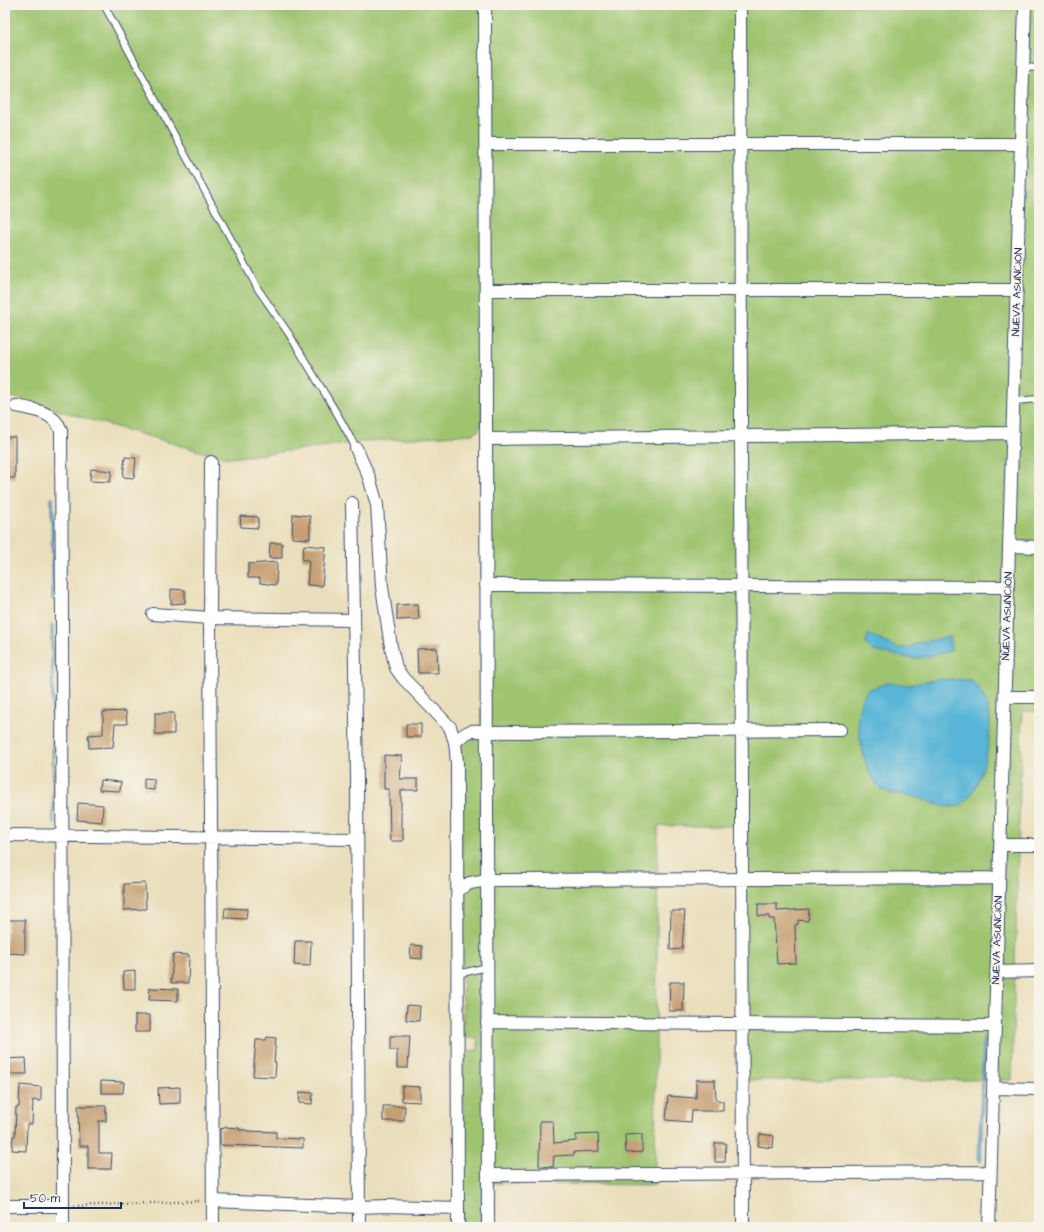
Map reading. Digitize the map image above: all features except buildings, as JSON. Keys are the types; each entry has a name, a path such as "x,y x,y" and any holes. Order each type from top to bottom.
{"street":[{"path":"485,5 488,1227"},
{"path":"740,5 743,1227"},
{"name":"NUEVA ASUNCIÓN","path":"989,1227 1025,5"},
{"path":"486,144 1021,144"},
{"path":"486,290 1017,290"},
{"path":"16,406 38,410 54,420 58,424 60,430 63,1227"},
{"path":"486,439 1013,433"},
{"path":"356,448 369,477 377,505 382,587 391,647 396,668 403,678 450,727 455,742 457,763 458,890 458,1227"},
{"path":"211,462 210,618 213,1227"},
{"path":"352,503 358,839 359,1227"},
{"path":"1009,546 1039,547"},
{"path":"486,585 1008,587"},
{"path":"153,614 210,618 354,620"},
{"path":"1005,697 1039,696"},
{"path":"455,742 466,732 475,730 487,732 840,730"},
{"path":"5,835 358,839"},
{"path":"1000,845 1039,845"},
{"path":"458,890 470,882 487,880 999,878"},
{"path":"996,972 1039,971"},
{"path":"487,1022 995,1026"},
{"path":"993,1088 1039,1089"},
{"path":"488,1175 990,1172"},
{"path":"213,1201 359,1207 387,1206 458,1208"},
{"path":"5,1206 63,1206"}],"lane":[{"path":"104,5 258,289 289,334 356,448"},
{"path":"1023,67 1039,68"},
{"path":"1014,401 1039,399"},
{"path":"458,974 487,967"}],"path":[{"path":"63,1206 213,1201"}],"green space":[{"path":"5,5 484,5 481,425 478,431 473,434 369,441 228,458 5,395"},
{"path":"486,5 1039,5 1039,712 1022,711 1012,1080 739,1080 744,826 658,826 655,1185 483,1183 482,1227 462,1227 464,1051 478,1050 478,1038 466,1038 463,1036 461,740 481,740"}],"water":[{"path":"51,498 53,498 54,601 52,600"},
{"path":"51,624 53,625 54,824 53,824"},
{"path":"868,634 897,648 907,648 917,643 949,637 951,651 916,659 873,651 866,644"},
{"path":"939,679 971,680 983,695 989,714 990,723 987,750 979,780 965,801 953,807 936,804 912,796 884,791 881,789 869,772 864,758 858,723 859,709 867,690 888,683 909,685"},
{"path":"983,1036 985,1036 981,1162 978,1161"}]}
